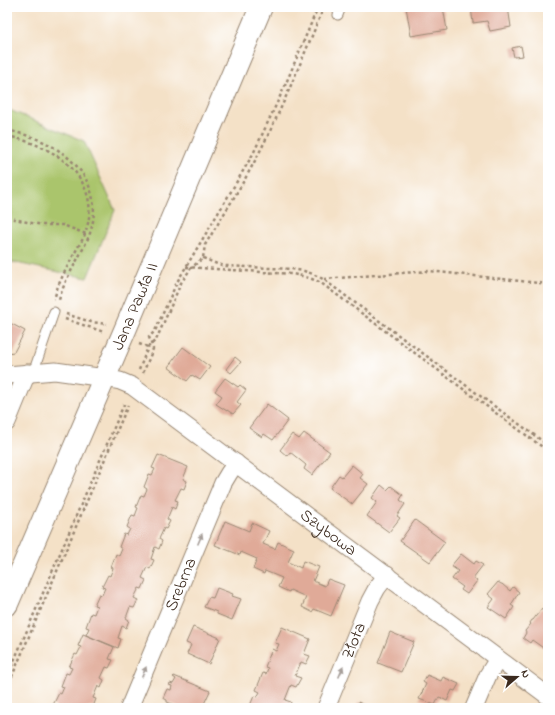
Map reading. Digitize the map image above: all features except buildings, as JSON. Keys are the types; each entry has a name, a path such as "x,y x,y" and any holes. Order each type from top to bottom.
{"street":[{"name":"Jana Pawła II","path":"7,604 124,334 261,7"},
{"name":"Szybowa","path":"7,376 55,370 120,381 134,388 548,696"},
{"path":"7,422 30,373"},
{"name":"Srebrna","path":"130,708 223,483 236,463"},
{"name":"Złota","path":"326,708 370,601 377,588 387,575"},
{"path":"474,708 488,675 498,659"}],"lane":[{"path":"30,373 56,309"}],"path":[{"path":"149,337 155,331 177,282 253,154 284,88 318,7"},
{"path":"7,688 134,388 148,347 156,340 181,283 191,268 203,258 205,245 258,157 324,7"},
{"path":"7,130 44,142 57,149 76,164 84,175 94,199 95,210 89,235 83,250 64,285 56,309"},
{"path":"7,136 42,147 65,161 73,168 86,189 90,210 89,222 85,234 59,283 56,309"},
{"path":"7,217 43,225 63,225 89,235"},
{"path":"203,258 226,266 304,271 323,279 548,445"},
{"path":"186,267 292,274 311,278 321,283 548,451"},
{"path":"323,279 429,271 548,284"},
{"path":"56,309 124,334 149,337"},
{"path":"56,309 91,322 102,323 148,347"},
{"path":"7,677 134,388 153,349 149,337"},
{"path":"7,706 11,708"}],"green space":[{"path":"7,109 84,141 115,210 87,278 7,261"}]}
